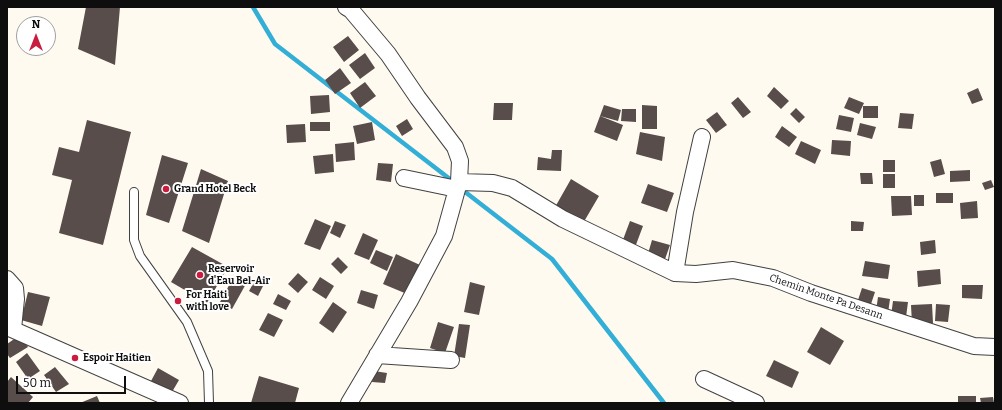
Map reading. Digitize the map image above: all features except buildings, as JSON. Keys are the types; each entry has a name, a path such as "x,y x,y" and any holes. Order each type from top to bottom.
{"street":[{"path":"346,7 351,10 388,54 418,98 455,147 460,161 458,186 444,236 409,302 349,403"},
{"path":"675,273 685,212 702,137"},
{"name":"Chemin Monte Pa Desann","path":"404,178 458,186 493,183 512,188 563,219 675,273 696,274 733,270 773,278 811,293 974,346 995,347"},
{"path":"7,279 15,288 16,299 10,328 180,403"},
{"path":"377,355 450,360"},
{"path":"704,379 756,403"}],"lane":[{"path":"134,192 134,240 140,256 187,322 208,371 209,403"}],"waterway":[{"path":"253,7 275,44 455,183"},
{"path":"460,188 552,259 664,403"}],"place":[{"name":"Grand Hotel Beck","path":"166,189"},
{"name":"Reservoir d'Eau Bel-Air","path":"200,275"},
{"name":"For Haiti with love","path":"178,301"},
{"name":"Espoir Haitien","path":"75,358"}]}
